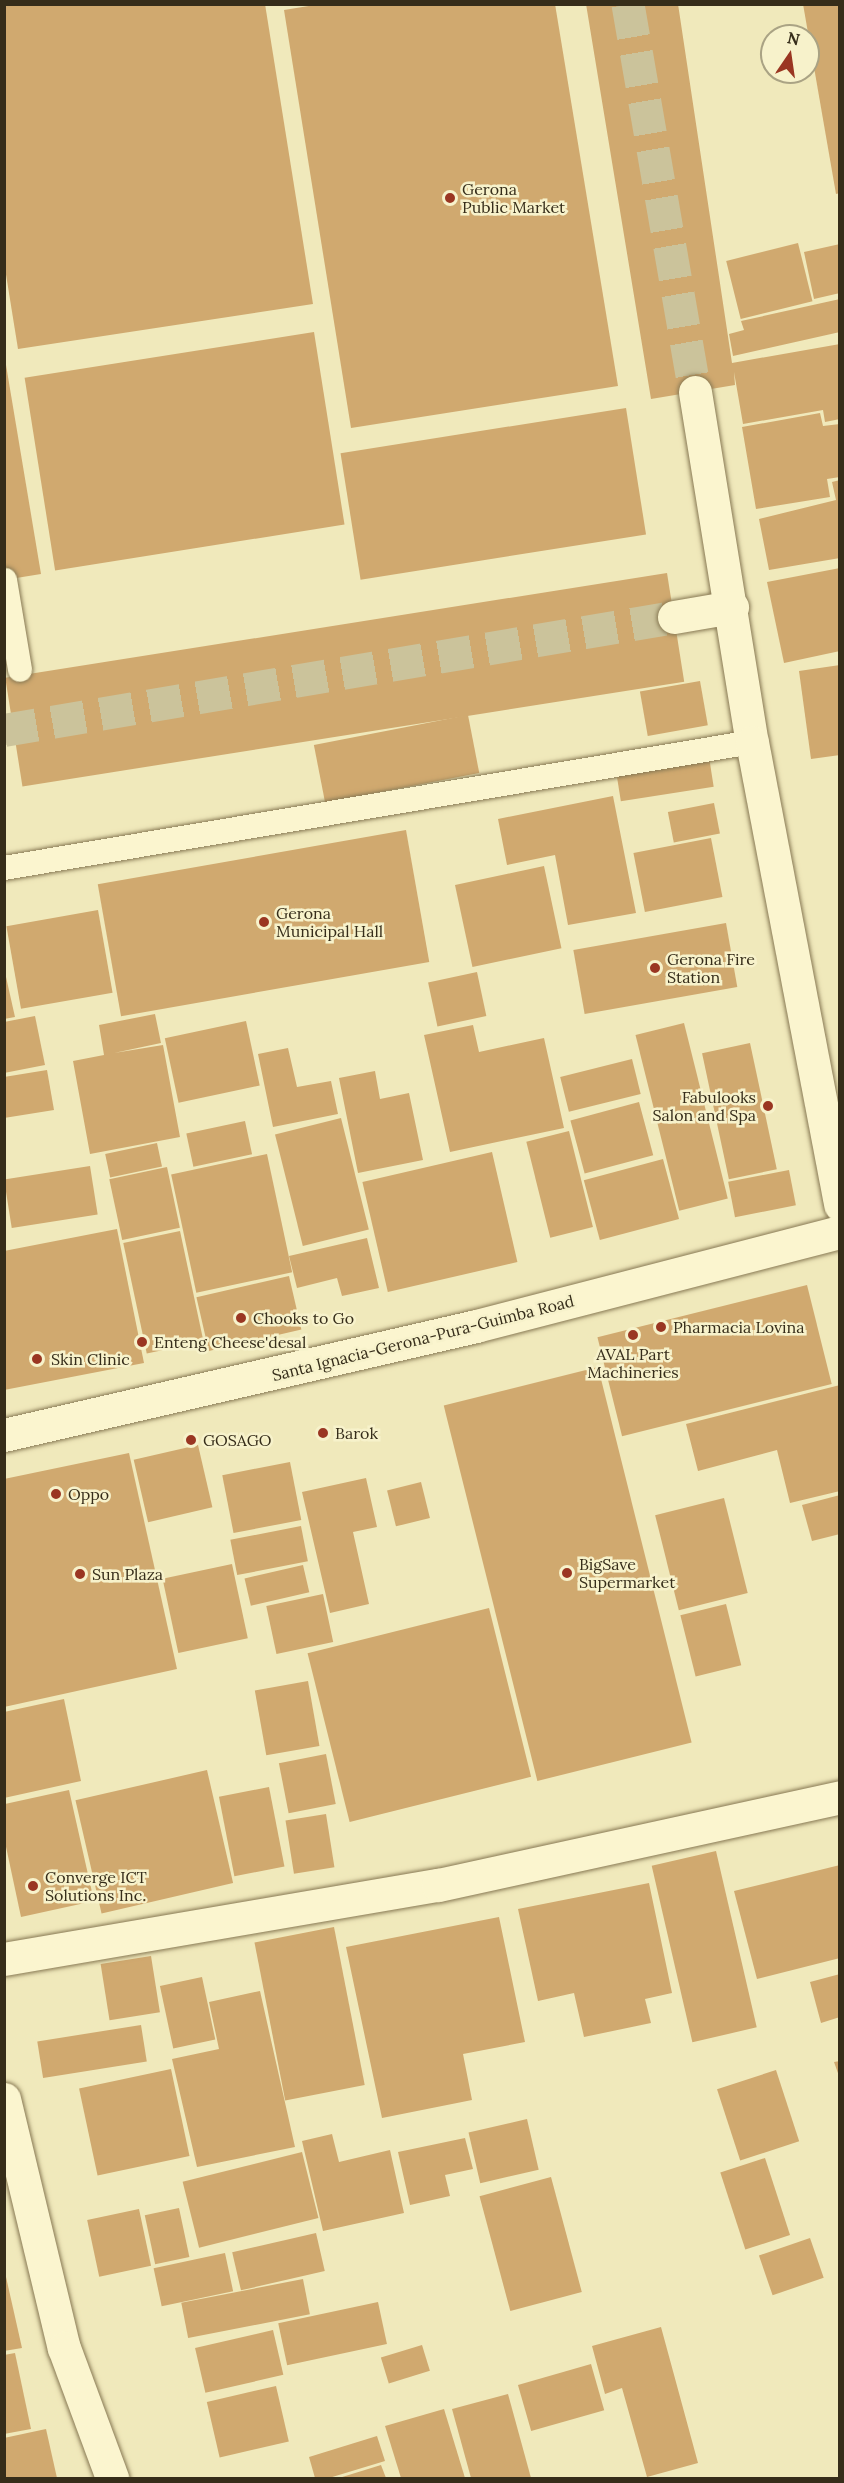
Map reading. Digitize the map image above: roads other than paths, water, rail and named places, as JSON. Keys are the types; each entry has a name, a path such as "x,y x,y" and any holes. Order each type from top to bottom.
{"street":[{"path":"695,392 732,607 752,742 840,1205"},
{"path":"674,616 732,607"},
{"name":"Santa Ignacia-Gerona-Pura-Guimba Road","path":"4,1436 476,1326 840,1232"},
{"path":"4,1959 438,1885 840,1797"},
{"path":"4,2099 64,2348 112,2478"}],"lane":[{"path":"5,580 20,670"},
{"path":"4,868 752,742"}],"tunnel":[{"path":"628,4 695,392"},
{"path":"4,730 674,617"}],"place":[{"name":"Gerona Public Market","path":"450,198"},
{"name":"Gerona Municipal Hall","path":"264,922"},
{"name":"Gerona Fire Station","path":"655,968"},
{"name":"Fabulooks Salon and Spa","path":"768,1106"},
{"name":"Chooks to Go","path":"241,1318"},
{"name":"Pharmacia Lovina","path":"661,1327"},
{"name":"AVAL Part Machineries","path":"633,1335"},
{"name":"Enteng Cheese'desal","path":"142,1342"},
{"name":"Skin Clinic","path":"37,1359"},
{"name":"Barok","path":"323,1433"},
{"name":"GOSAGO","path":"191,1440"},
{"name":"Oppo","path":"56,1494"},
{"name":"BigSave Supermarket","path":"567,1573"},
{"name":"Sun Plaza","path":"80,1574"},
{"name":"Converge ICT Solutions Inc.","path":"33,1886"}]}
